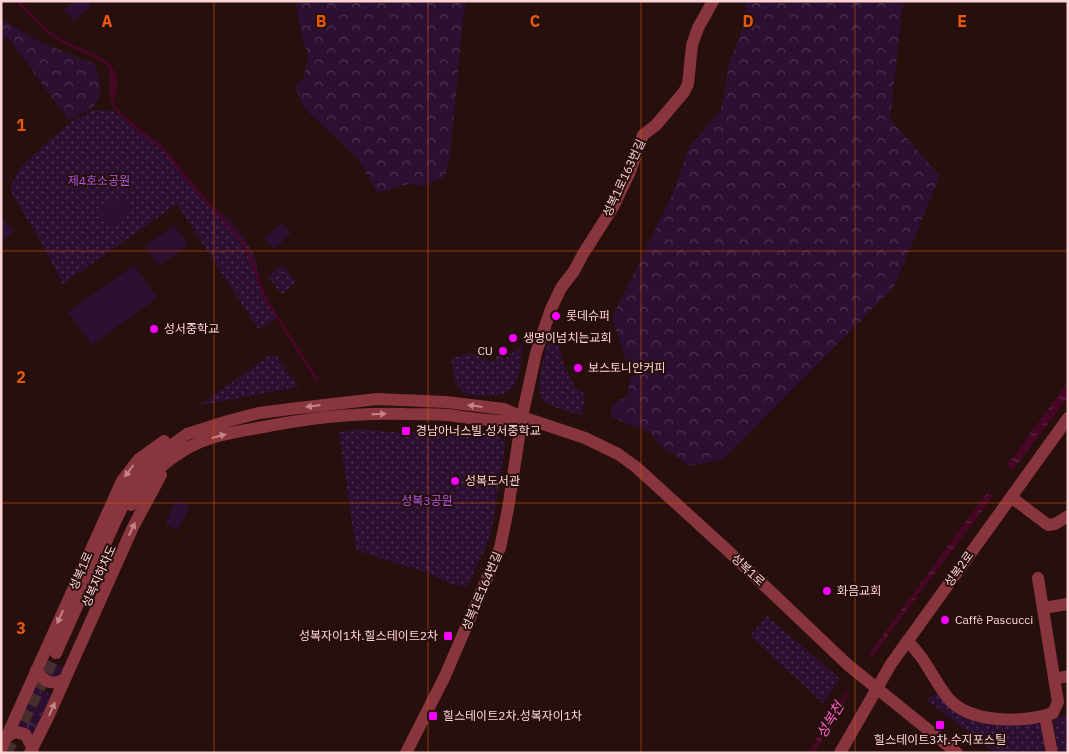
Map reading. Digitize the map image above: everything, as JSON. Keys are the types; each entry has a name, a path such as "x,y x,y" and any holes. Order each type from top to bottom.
{"street":[{"name":"성복1로163번길","path":"522,417 536,353 551,309 561,288 574,271 613,206 629,174 643,136 656,125 684,92 688,84 692,45 698,28 713,1"},
{"name":"성복1로","path":"4,743 122,481 139,459 177,433 259,413 377,399 446,402 504,409 585,438 618,454 642,471 848,665 957,753"},
{"name":"성복1로","path":"132,495 149,478 186,449 216,436 296,420 325,416 404,414 447,415 501,421 522,417"},
{"name":"성복1로164번길","path":"406,753 445,676 500,548 522,417"},
{"name":"성복2로","path":"840,753 872,685 907,641 1068,418"},
{"name":"성복1로","path":"132,495 135,481 162,452 187,434 199,429"},
{"name":"성복1로","path":"32,751 133,527 154,485 175,457"},
{"name":"성복지하차도","path":"60,654 132,495"},
{"path":"1011,497 1048,524 1055,524 1068,516"},
{"path":"907,641 916,649 949,699 958,707 980,716 1002,720 1028,720 1053,713 1058,702 1038,578"},
{"path":"1043,608 1068,604"},
{"path":"36,670 50,683 57,683 65,678"},
{"path":"1054,679 1068,676"},
{"path":"1046,716 1052,753"},
{"path":"4,743 15,732 25,734 32,751"}],"green space":[{"path":"74,1 87,1 91,6 74,21 64,10"},
{"path":"295,1 467,1 463,18 450,157 445,176 425,186 408,184 377,193 359,160 304,108 295,89 304,77 308,56"},
{"path":"746,1 903,1 890,119 940,176 894,287 722,460 688,466 674,454 665,450 649,431 610,416 613,404 627,396 631,375 612,318 673,193 689,147 721,110 729,64 742,30"},
{"path":"1,19 40,42 95,64 100,92 97,102 85,112 68,120 8,37 1,41"},
{"name":"제4호소공원","path":"95,110 113,111 140,132 159,142 177,168 230,221 244,238 255,257 261,287 278,317 258,329 177,204 63,284 40,240 13,196 11,187 19,169 41,148 73,120"},
{"path":"123,194 133,207 110,226 99,213"},
{"path":"1,219 14,231 1,243"},
{"path":"282,223 291,234 274,249 264,238"},
{"path":"174,225 188,245 159,266 145,246"},
{"path":"134,265 157,298 92,345 68,312"},
{"path":"282,265 296,282 282,294 268,277"},
{"path":"551,343 559,346 563,362 575,388 584,395 585,402 581,415 550,405 542,398 539,384 540,376 547,345"},
{"path":"523,344 519,374 512,388 507,392 492,396 467,395 459,388 453,374 452,358 471,353 494,362 497,356 500,355 505,359"},
{"path":"270,355 277,356 298,387 200,405"},
{"name":"성복3공원","path":"360,429 403,433 457,431 482,435 496,434 502,439 505,446 492,528 487,544 467,587 453,585 433,575 356,550 339,432"},
{"path":"176,500 190,506 178,530 165,524"},
{"path":"767,616 840,679 823,703 750,636"},
{"path":"45,659 65,668 63,674 54,678 46,674 42,667"},
{"path":"35,686 41,691 53,694 33,741 15,728"},
{"path":"939,693 946,701 1022,722 1041,724 1046,753 995,753 926,699"},
{"path":"1068,714 1068,753 1058,753 1053,720"}],"water":[{"path":"110,66 117,80 115,96 112,98 110,92"},
{"name":"성복천","path":"1068,382 1068,397 891,631 848,692 842,708 814,753 808,753 872,650"}],"pier":[{"path":"1005,465 1014,471 994,497 986,490"},
{"path":"867,653 875,659 852,692 845,688"}],"waterway":[{"path":"17,1 55,37 97,57 110,66"},
{"path":"112,98 114,107 123,117 165,151 197,191 239,238 250,256 265,298 317,380"}],"tunnel":[{"path":"6,753 56,653"}],"place":[{"name":"롯데슈퍼","path":"556,316"},
{"name":"성서중학교","path":"154,329"},
{"name":"생명이넘치는교회","path":"513,338"},
{"name":"CU","path":"503,351"},
{"name":"보스토니안커피","path":"578,368"},
{"name":"경남아너스빌.성서중학교","path":"406,431"},
{"name":"성복도서관","path":"455,481"},
{"name":"화음교회","path":"827,591"},
{"name":"Caffè Pascucci","path":"945,620"},
{"name":"성복자이1차.힐스테이트2차","path":"448,636"},
{"name":"힐스테이트2차.성복자이1차","path":"433,716"},
{"name":"힐스테이트3차.수지포스틸","path":"940,725"}]}
